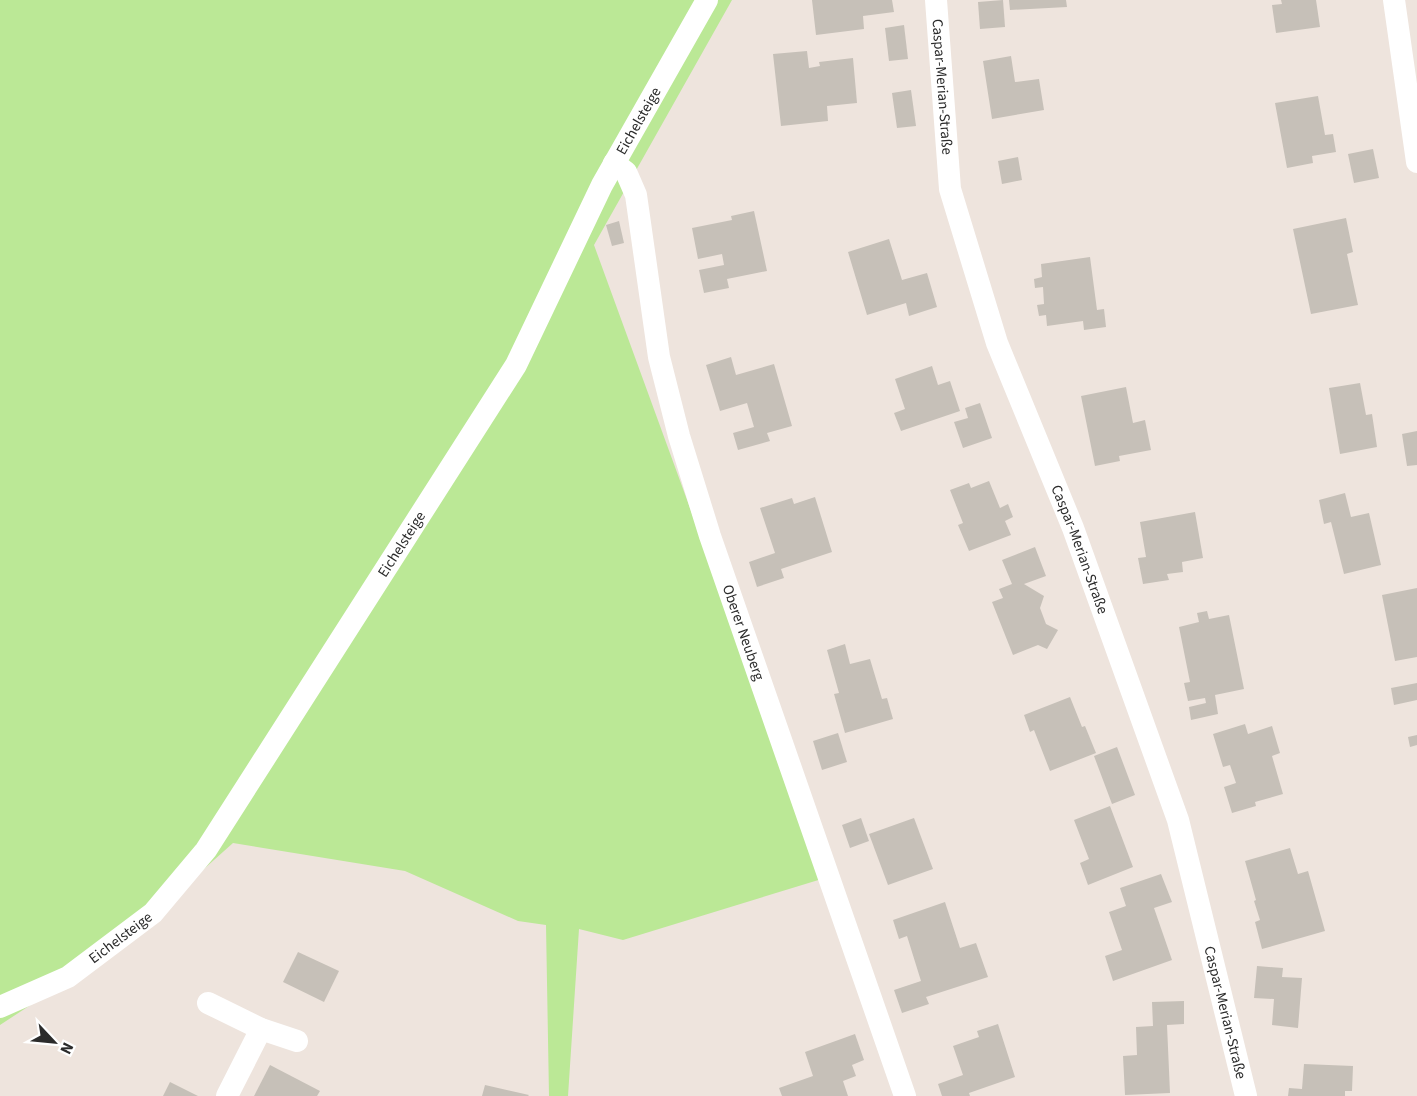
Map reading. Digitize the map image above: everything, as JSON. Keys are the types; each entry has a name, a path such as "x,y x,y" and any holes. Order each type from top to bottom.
{"street":[{"name":"Eichelsteige","path":"0,1007 68,977 153,913 206,850 516,365 614,163 707,0"},
{"name":"Caspar-Merian-Straße","path":"936,0 950,189 997,343 1073,528 1178,820 1246,1096"},
{"path":"1394,0 1417,162"},
{"name":"Oberer Neuberg","path":"614,163 626,172 636,195 659,357 679,436 710,536 905,1096"},
{"path":"208,1004 261,1029 297,1041"},
{"path":"227,1096 261,1029"}],"green space":[{"path":"0,0 732,0 594,245 825,878 623,940 579,929 568,1096 549,1096 546,925 518,921 405,871 233,843 110,953 0,1025"}],"building":[{"path":"812,0 892,0 894,12 863,16 864,29 816,35"},
{"path":"1003,0 1005,27 980,29 978,2"},
{"path":"1009,0 1066,0 1067,7 1010,10"},
{"path":"1281,0 1316,0 1320,27 1276,33 1272,5 1282,4"},
{"path":"904,25 908,59 889,61 885,28"},
{"path":"807,51 809,68 820,66 819,62 853,58 857,103 827,106 828,121 781,126 773,54"},
{"path":"1011,56 1015,82 1039,79 1044,110 992,119 983,61"},
{"path":"911,90 916,126 897,128 892,93"},
{"path":"1318,96 1325,135 1333,134 1336,152 1312,156 1313,163 1287,168 1275,103"},
{"path":"1373,149 1379,178 1354,183 1348,154"},
{"path":"1018,157 1022,180 1002,184 998,161"},
{"path":"754,211 767,271 727,279 729,288 704,293 699,270 724,265 722,254 698,259 692,228 732,220 731,216"},
{"path":"1346,218 1353,252 1347,254 1358,305 1311,314 1293,229"},
{"path":"619,221 624,243 612,246 606,225"},
{"path":"889,239 902,280 927,273 937,307 909,316 906,303 867,315 848,252"},
{"path":"1090,257 1097,310 1104,309 1106,327 1084,330 1083,321 1047,326 1046,315 1039,316 1037,305 1044,304 1043,287 1035,288 1034,279 1042,277 1041,264"},
{"path":"731,357 736,375 774,364 792,426 767,433 770,441 738,450 733,433 754,427 747,403 720,411 706,365"},
{"path":"932,366 938,385 950,381 960,411 901,431 894,413 905,409 895,379"},
{"path":"1360,383 1366,415 1372,414 1377,447 1340,454 1329,388"},
{"path":"1126,387 1133,423 1145,420 1151,450 1119,456 1120,461 1095,466 1081,396"},
{"path":"980,403 992,438 963,448 954,422 968,418 965,408"},
{"path":"1417,431 1417,465 1407,466 1402,434"},
{"path":"989,481 1000,508 1008,504 1013,517 1005,521 1011,535 969,551 958,525 963,523 950,490 969,483 971,488"},
{"path":"1345,493 1351,517 1369,513 1381,565 1344,574 1331,522 1324,524 1319,500"},
{"path":"815,497 832,552 781,569 784,578 757,587 749,562 775,553 760,508 792,498 794,504"},
{"path":"1195,512 1203,558 1182,562 1183,572 1167,574 1169,580 1143,584 1138,558 1146,557 1140,522"},
{"path":"1035,547 1046,576 1024,584 1044,596 1040,608 1046,624 1058,630 1047,649 1038,645 1013,655 992,602 1003,598 999,589 1012,584 1002,560"},
{"path":"1417,588 1417,657 1395,661 1382,595"},
{"path":"1207,611 1209,619 1229,615 1244,689 1215,695 1218,714 1191,720 1189,707 1206,703 1205,698 1188,701 1184,683 1190,682 1179,627 1199,622 1197,613"},
{"path":"845,644 850,664 870,659 882,699 887,698 893,719 845,733 834,694 839,693 827,650"},
{"path":"1417,683 1417,700 1394,705 1391,688"},
{"path":"1070,697 1096,753 1050,771 1034,730 1030,732 1024,715"},
{"path":"1245,724 1248,734 1272,726 1280,753 1272,756 1283,794 1255,802 1256,806 1232,813 1224,787 1236,783 1230,765 1223,767 1213,734"},
{"path":"838,733 847,762 822,770 813,741"},
{"path":"1417,735 1417,745 1410,747 1408,737"},
{"path":"1117,747 1135,795 1112,804 1094,756"},
{"path":"1110,806 1133,867 1088,885 1080,863 1089,859 1074,820"},
{"path":"861,818 869,841 850,848 842,825"},
{"path":"914,818 933,869 888,885 869,834"},
{"path":"1290,848 1298,874 1308,871 1325,931 1262,949 1255,922 1260,920 1245,861"},
{"path":"1161,874 1172,902 1154,908 1172,960 1113,981 1105,956 1122,950 1109,912 1126,906 1120,888"},
{"path":"945,902 960,948 976,943 988,977 926,997 929,1004 902,1013 894,990 921,981 907,936 899,939 893,920"},
{"path":"298,952 339,971 324,1002 283,982"},
{"path":"1257,966 1283,968 1282,977 1302,978 1298,1028 1272,1025 1274,999 1254,998"},
{"path":"1184,1001 1184,1024 1167,1025 1170,1093 1125,1095 1123,1056 1137,1055 1136,1027 1153,1026 1152,1002"},
{"path":"998,1024 1015,1077 969,1093 970,1096 942,1096 938,1084 963,1075 953,1046 979,1037 977,1031"},
{"path":"855,1034 864,1060 852,1065 856,1076 843,1081 848,1096 782,1096 779,1088 813,1076 805,1052"},
{"path":"1304,1064 1353,1066 1352,1091 1345,1091 1345,1096 1288,1096 1289,1088 1302,1089"},
{"path":"270,1065 320,1091 317,1096 254,1096"},
{"path":"170,1082 198,1096 163,1096"},
{"path":"485,1085 529,1095 482,1096"}]}
